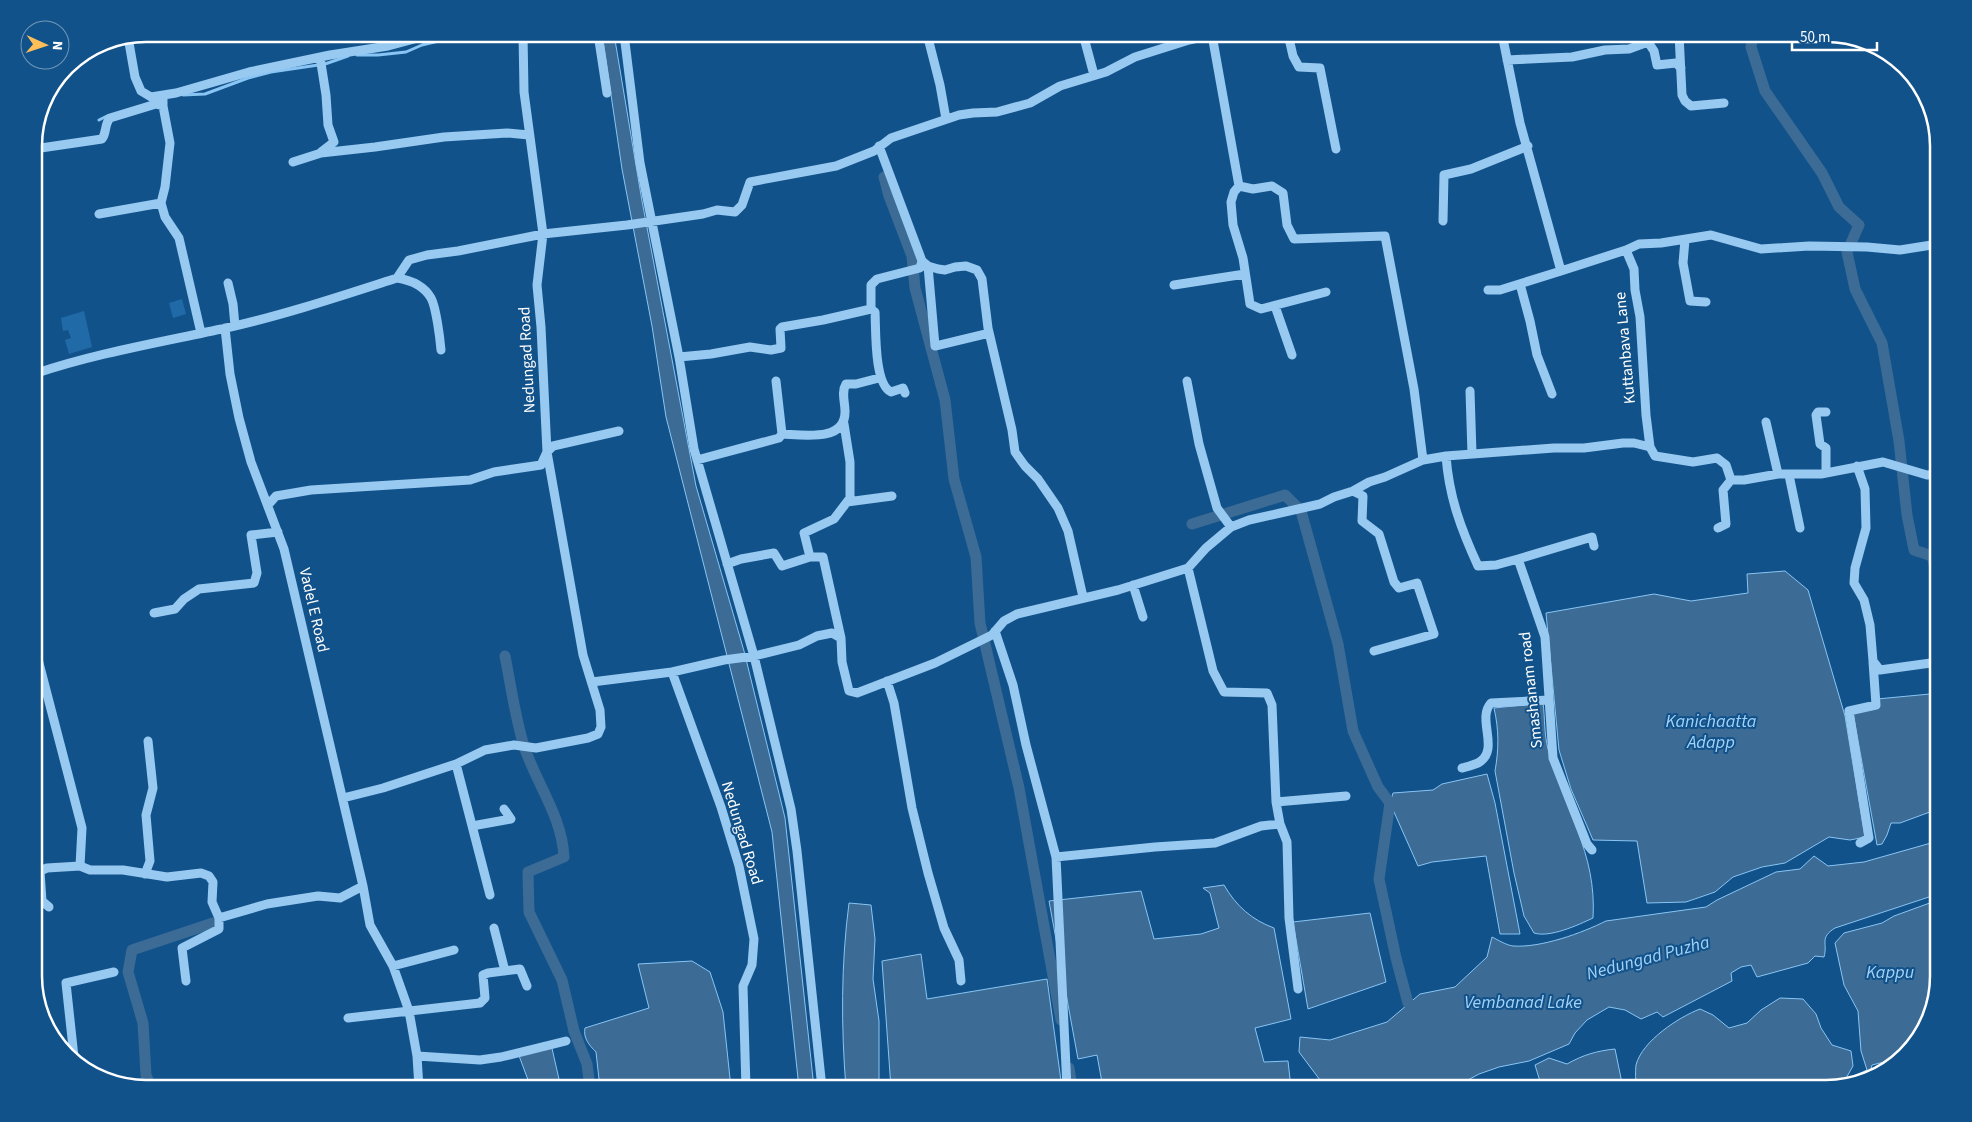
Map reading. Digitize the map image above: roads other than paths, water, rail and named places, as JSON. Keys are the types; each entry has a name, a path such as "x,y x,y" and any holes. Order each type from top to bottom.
{"street":[{"path":"1085,42 1094,75"},
{"path":"397,278 409,260 543,234 627,226 717,210 735,212 742,206 750,182 836,166 874,151 891,138 946,119 974,112 997,112 1030,103 1060,86 1106,72 1153,51 1184,42"},
{"path":"1215,42 1239,186 1234,192 1231,202 1234,225 1250,304 1261,309 1326,292"},
{"path":"1290,42 1298,67 1320,68 1336,149"},
{"path":"1504,42 1520,123 1528,146 1561,271"},
{"path":"1507,60 1572,57 1605,50 1629,49 1648,42"},
{"path":"1648,42 1654,51 1657,65 1676,63 1681,68"},
{"path":"1679,42 1682,94 1685,101 1691,106 1724,103"},
{"path":"129,44 135,77 141,91 151,97 163,96 249,72 321,62 400,43"},
{"name":"Nedungad Road","path":"343,798 383,788 456,764 485,750 514,745 536,748 588,738 598,734 602,726 600,710 583,655 547,452 537,285 543,234 524,92 523,43"},
{"path":"599,43 607,93"},
{"path":"625,43 640,163 679,357 697,460 754,656 791,809 821,1080"},
{"path":"929,43 946,119"},
{"path":"321,62 328,126 334,142 321,153"},
{"path":"163,96 170,143 161,204 165,217 179,238 201,333"},
{"path":"43,148 102,139 105,135 106,124 110,118 156,104 163,106"},
{"path":"293,162 321,153 375,148 444,137 507,133 529,134"},
{"path":"879,146 925,264 935,346 989,333"},
{"path":"1443,221 1444,176 1471,169 1528,146"},
{"path":"1239,186 1253,189 1272,186 1282,193 1287,225 1294,239 1385,236 1414,389 1424,460"},
{"path":"99,214 161,204"},
{"path":"1488,290 1500,290 1520,284 1626,250 1639,244 1711,236 1761,249 1809,246 1900,250 1929,245"},
{"path":"1685,240 1683,263 1690,301 1706,302"},
{"name":"Kuttanbava Lane","path":"1626,250 1634,269 1634,290 1640,317 1646,415 1650,447"},
{"path":"905,393 902,388 891,392 886,390 879,378 875,312 871,309 871,285 876,279 913,271 925,264"},
{"path":"925,264 945,270 966,266 977,270 982,279 989,333 1012,430 1015,452 1025,466 1038,478 1058,508 1068,531 1083,598"},
{"path":"1174,285 1245,274"},
{"path":"43,371 62,365 235,326 397,278 411,280 431,298 441,350"},
{"path":"228,282 235,326"},
{"path":"1520,284 1537,355 1552,394"},
{"path":"1274,306 1292,355"},
{"path":"679,357 712,354 750,347 777,349 782,346 779,337 782,327 871,309"},
{"name":"Vadel E Road","path":"225,328 230,374 239,418 251,462 284,550 343,798 370,925 393,966 409,1011 417,1056 418,1080"},
{"path":"810,557 804,533 834,519 850,498 850,462 844,424 843,389 846,384 856,384 879,378"},
{"path":"1187,381 1199,444 1217,508 1231,527"},
{"path":"697,460 779,438 782,434 776,382"},
{"path":"1470,391 1472,454"},
{"path":"1826,412 1818,412 1816,415 1820,444 1826,448 1826,473"},
{"path":"1766,422 1778,474"},
{"path":"782,434 810,436 838,431 844,424"},
{"path":"268,505 276,496 311,490 470,480 494,472 541,466 547,452 553,446 619,431"},
{"path":"727,564 741,559 774,553 782,566 810,557 823,557 841,638 842,662 849,691 857,693 935,663 993,633 1004,621 1018,614 1134,585 1188,568 1206,548 1231,527 1249,520 1320,504 1424,460 1446,456 1554,448 1584,448 1598,445 1634,443 1650,447 1655,456 1664,458 1693,462 1717,458 1726,465 1731,480"},
{"path":"1446,456 1447,480 1458,521 1478,566 1496,565 1592,536 1594,546"},
{"path":"1731,480 1744,480 1778,474 1826,473 1883,462 1929,475"},
{"path":"1857,466 1865,489 1866,528 1855,568 1854,583 1864,600 1870,625 1876,705 1849,711 1869,838 1860,843"},
{"path":"1789,475 1800,528"},
{"path":"1718,528 1726,524 1723,490 1731,480"},
{"path":"1353,491 1363,496 1362,521 1379,534 1394,582 1399,588 1417,583 1434,634 1374,651"},
{"path":"847,502 892,496"},
{"path":"154,613 175,609 184,599 200,589 254,583 257,572 251,535 278,532"},
{"name":"Smashanam road","path":"1518,559 1545,637 1553,758 1587,844 1592,850"},
{"path":"1188,568 1212,671 1224,692 1267,693 1272,705 1276,802 1280,824 1287,842 1289,918 1298,989"},
{"path":"1134,585 1143,618"},
{"path":"592,682 672,672 724,660 754,656 800,645 817,636 832,633 841,638"},
{"path":"993,633 1013,685 1026,745 1056,857 1067,1080"},
{"path":"1873,661 1880,670 1930,663"},
{"name":"Nedungad Road","path":"672,672 739,866 754,939 752,965 743,986 746,1080"},
{"path":"43,678 82,828 80,866"},
{"path":"887,681 894,703 912,808 928,873 944,928 959,960 961,981"},
{"path":"1462,768 1479,762 1487,752 1489,742 1487,713 1491,703 1549,700"},
{"path":"145,874 150,861 146,815 153,788 148,741"},
{"path":"456,764 490,895"},
{"path":"1276,802 1346,796"},
{"path":"472,826 511,819 504,809"},
{"path":"1056,857 1155,846 1215,843 1261,826 1280,824"},
{"path":"43,869 80,866 90,870 123,870 167,877 201,873 209,876 213,882 212,902 219,918 219,929 182,948 186,981"},
{"path":"219,918 267,904 318,896 340,898 363,886"},
{"path":"43,902 49,907"},
{"path":"494,928 505,971"},
{"path":"393,966 454,950"},
{"path":"348,1018 480,1004 485,998 483,975 485,973 520,969 527,986"},
{"path":"73,1049 66,983 114,972"},
{"path":"417,1056 480,1060 501,1057 566,1041"}],"water":[{"path":"603,43 615,43 642,201 696,486 744,651 785,818 813,1080 798,1080 772,832 666,417 652,326 622,169"},
{"name":"Kanichaatta Adapp","path":"1785,571 1808,590 1845,716 1865,837 1850,840 1829,837 1785,863 1762,867 1733,877 1715,892 1686,902 1647,903 1637,841 1593,840 1571,789 1559,750 1546,613 1654,594 1691,601 1748,593 1747,574"},
{"path":"1930,694 1930,812 1900,823 1891,823 1882,844 1877,845 1853,713 1877,699"},
{"path":"1543,703 1548,749 1585,852 1593,894 1593,918 1564,930 1548,934 1534,933 1524,916 1495,771 1498,739 1494,708"},
{"path":"1487,774 1495,803 1520,934 1500,934 1486,856 1432,862 1418,866 1390,803 1393,793 1433,790 1442,784"},
{"name":"Vembanad Lake","path":"1930,843 1930,897 1835,928 1827,935 1824,957 1815,956 1808,963 1757,977 1751,965 1741,967 1731,973 1732,981 1663,1017 1657,1012 1641,1019 1625,1010 1609,1007 1587,1020 1575,1033 1569,1044 1529,1061 1499,1067 1468,1080 1320,1080 1299,1052 1300,1037 1330,1040 1387,1022 1420,994 1455,987 1487,957 1492,937 1513,946 1536,945 1573,935 1606,921 1706,907 1776,872 1800,869 1814,856 1828,866 1864,862"},
{"path":"1224,885 1239,906 1259,921 1274,928 1291,1019 1255,1028 1264,1062 1288,1061 1290,1080 1102,1080 1097,1055 1078,1059 1049,901 1141,891 1154,939 1201,934 1219,928 1210,893 1203,888"},
{"path":"849,903 871,905 875,939 873,979 879,1021 879,1080 845,1080 843,1042 844,949"},
{"name":"Kappu","path":"1930,903 1930,976 1926,1003 1916,1028 1899,1049 1883,1062 1872,1065 1872,1069 1856,1075 1867,1070 1861,1051 1858,1011 1844,985 1835,943 1844,933 1882,923 1894,916"},
{"path":"1370,913 1386,982 1308,1009 1293,922"},
{"path":"921,954 927,999 1047,979 1061,1080 890,1080 882,961"},
{"path":"692,961 710,972 723,1012 730,1080 599,1080 596,1052 586,1038 585,1028 649,1008 638,964"},
{"name":"Kappu","path":"1780,998 1803,999 1816,1014 1821,1028 1832,1045 1851,1051 1853,1066 1846,1077 1826,1080 1636,1080 1636,1065 1646,1047 1662,1031 1682,1018 1700,1009 1713,1015 1729,1028 1747,1023 1761,1010"},
{"path":"551,1044 559,1080 528,1080 518,1053"},
{"path":"1615,1049 1621,1080 1540,1080 1535,1065 1549,1058 1567,1064 1602,1051"}],"waterway":[{"path":"1752,42 1751,47 1765,91 1822,173 1839,207 1859,225 1847,252 1855,289 1882,343 1899,441 1907,515 1914,550 1929,555"},
{"path":"357,55 406,52 431,43"},
{"path":"183,95 205,94 248,78 271,72 325,64 348,56"},
{"path":"99,120 107,116"},
{"path":"884,177 889,196 912,256 915,288 945,400 954,479 976,557 980,623 1019,788 1061,1020"},
{"path":"1192,524 1285,495 1301,511 1338,644 1353,731 1378,787 1390,803 1379,879 1408,1003"},
{"path":"505,656 524,746 554,814 559,828 564,857 528,872 529,912 562,980 574,1031 587,1064 589,1080"},
{"path":"148,1080 143,1023 128,972 132,950 213,923"},
{"path":"1069,1068 1071,1080"}],"water label":[{"name":"Nedungad Puzha","path":"1648,958"}]}
